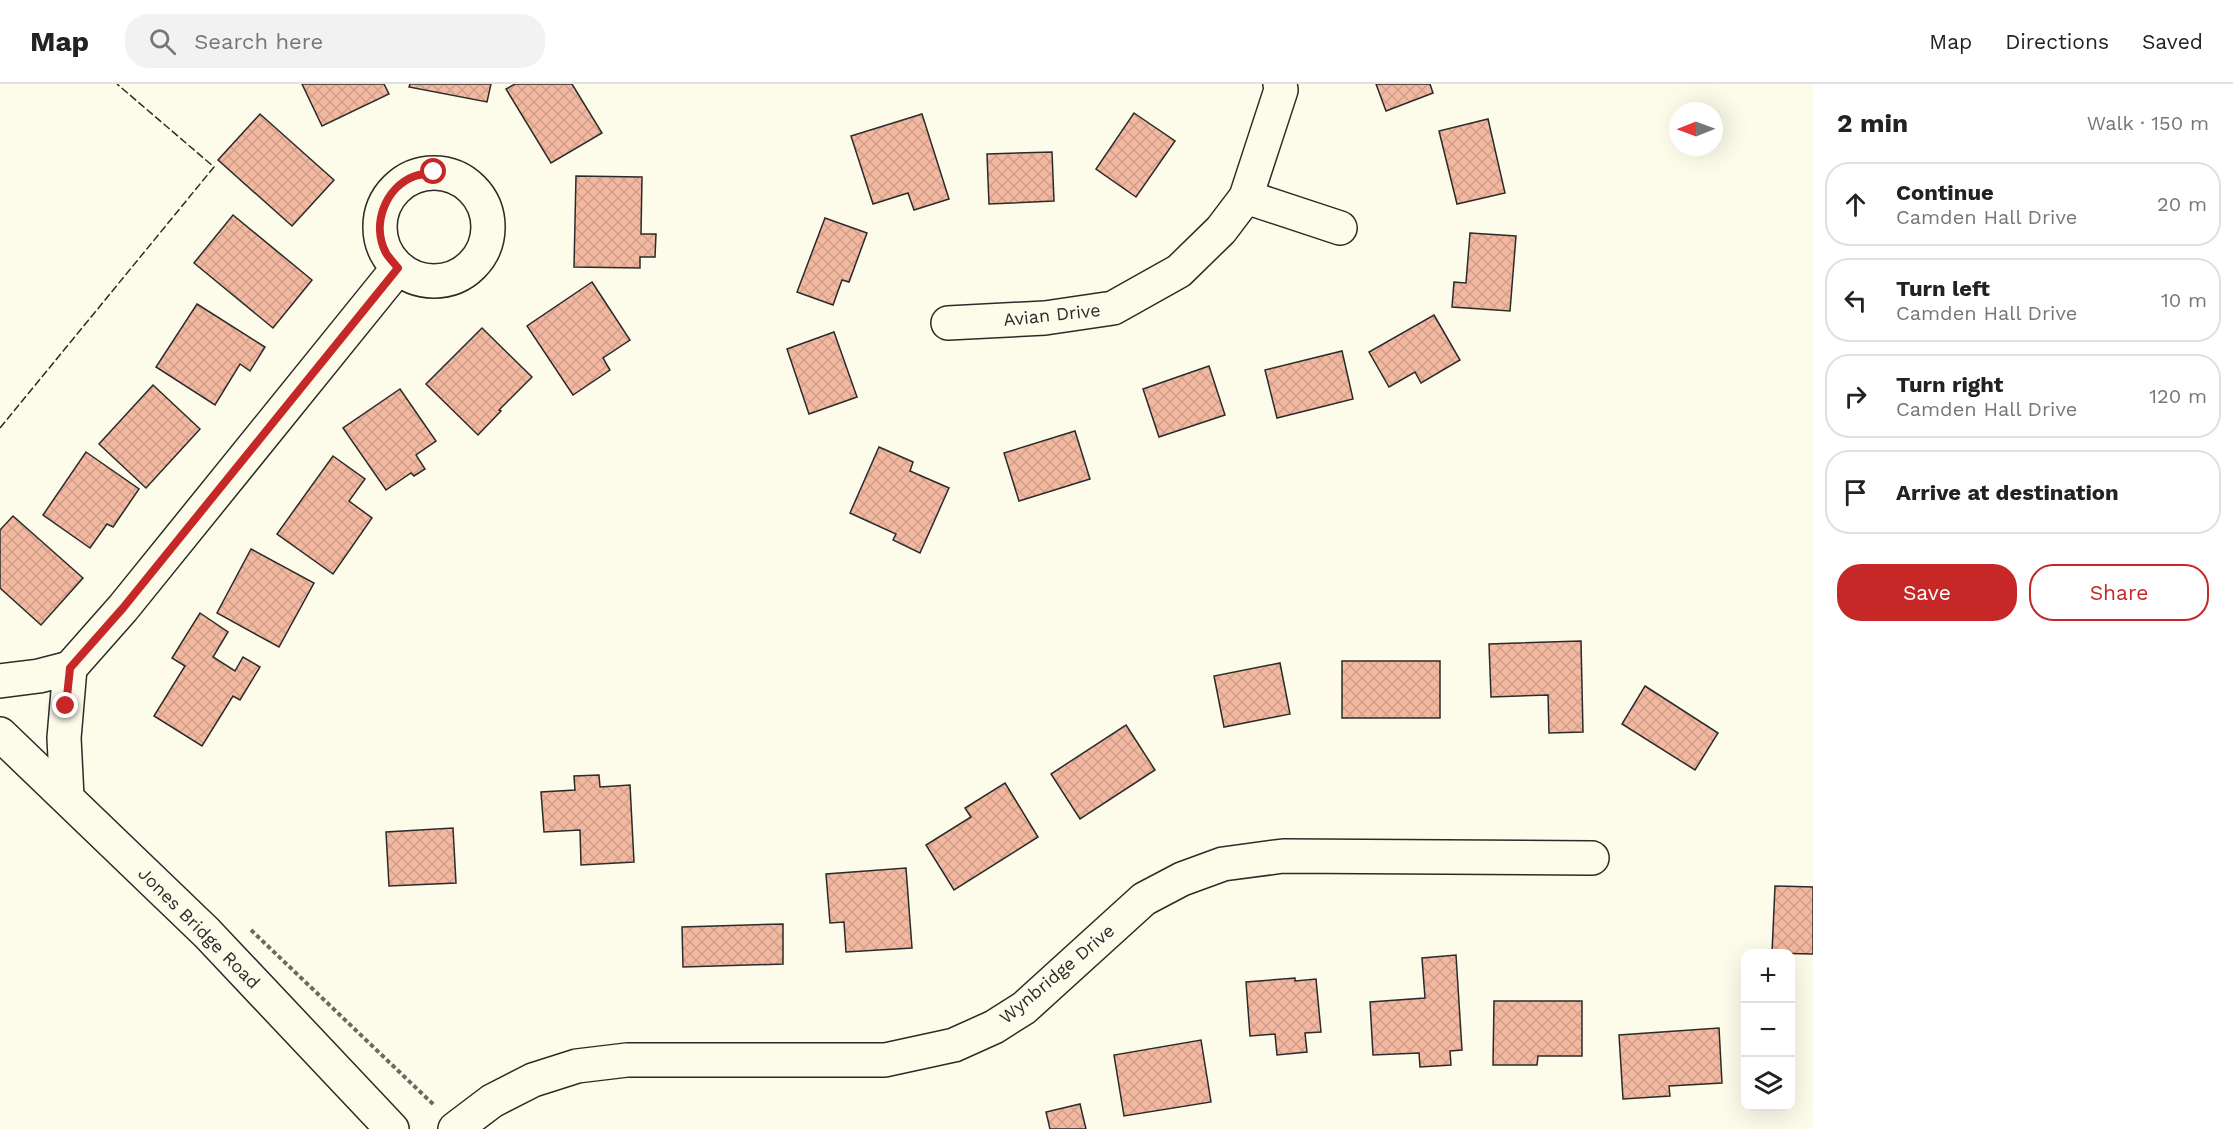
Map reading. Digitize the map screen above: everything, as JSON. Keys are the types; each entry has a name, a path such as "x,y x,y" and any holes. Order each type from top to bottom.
{"street":[{"name":"Avian Drive","path":"948,323 1045,318 1113,308 1179,271 1221,230 1246,197 1281,90 1280,84"},
{"path":"1246,197 1340,228"},
{"path":"0,681 39,676 70,668 131,599 398,268"},
{"path":"67,797 64,738 70,668"},
{"name":"Jones Bridge Road","path":"0,734 207,933 392,1129"},
{"name":"Wynbridge Drive","path":"455,1129 492,1101 516,1088 577,1066 627,1060 885,1060 954,1046 994,1027 1023,1008 1144,899 1182,879 1223,864 1283,856 1592,858"}],"building":[{"path":"302,84 384,84 389,94 322,126"},
{"path":"410,84 491,84 487,102 409,87"},
{"path":"515,84 572,84 602,133 551,163 506,89"},
{"path":"1376,84 1430,84 1433,93 1386,111"},
{"path":"1134,113 1175,141 1136,197 1096,169"},
{"path":"260,114 334,180 292,226 218,160"},
{"path":"922,114 949,199 914,210 908,193 873,204 851,136"},
{"path":"1488,119 1505,193 1457,204 1439,131"},
{"path":"1052,152 1054,201 989,204 987,154"},
{"path":"576,176 642,177 641,234 656,234 655,257 640,257 640,268 574,267"},
{"path":"233,215 312,280 273,328 194,263"},
{"path":"825,218 867,233 849,282 842,280 833,305 797,292"},
{"path":"1470,233 1516,236 1510,311 1452,307 1454,282 1466,283"},
{"path":"592,282 630,340 603,358 610,370 573,395 527,326"},
{"path":"197,304 265,347 250,371 240,364 215,405 156,367"},
{"path":"1434,315 1460,360 1421,383 1415,372 1389,387 1369,352"},
{"path":"482,328 532,377 478,435 426,384"},
{"path":"834,332 857,397 809,414 787,349"},
{"path":"1342,351 1353,399 1277,418 1265,370"},
{"path":"1209,366 1225,415 1159,437 1143,389"},
{"path":"153,385 200,429 146,488 99,444"},
{"path":"400,389 436,441 416,455 425,469 414,476 411,473 386,490 343,428"},
{"path":"1075,431 1090,479 1019,501 1004,453"},
{"path":"879,447 913,462 910,471 949,488 920,553 893,540 896,534 850,513"},
{"path":"86,452 139,489 113,527 107,524 90,548 43,515"},
{"path":"333,456 365,479 349,501 372,518 333,574 277,534"},
{"path":"13,516 83,578 41,625 0,588 0,530"},
{"path":"251,549 314,583 279,647 217,613"},
{"path":"200,613 228,632 213,657 235,671 243,657 260,667 240,700 233,696 202,746 154,716 185,666 172,658"},
{"path":"1581,641 1583,732 1549,733 1548,695 1491,697 1489,644"},
{"path":"1342,661 1440,661 1440,718 1342,718"},
{"path":"1280,663 1290,714 1224,727 1214,676"},
{"path":"1645,686 1718,733 1695,770 1622,724"},
{"path":"1126,725 1155,770 1080,819 1051,774"},
{"path":"599,775 600,787 630,785 634,862 581,865 580,830 544,832 541,792 575,790 574,776"},
{"path":"1005,783 1038,837 954,890 926,845 971,817 965,808"},
{"path":"453,828 456,883 389,886 386,832"},
{"path":"906,868 912,948 846,952 844,922 830,923 826,874"},
{"path":"1775,886 1813,887 1813,954 1795,954 1795,949 1772,949"},
{"path":"783,924 783,964 683,967 682,927"},
{"path":"1456,955 1462,1050 1450,1051 1451,1065 1420,1067 1419,1053 1373,1055 1370,1002 1425,998 1422,958"},
{"path":"1295,978 1295,981 1316,979 1321,1032 1305,1033 1307,1052 1277,1055 1275,1034 1250,1036 1246,982"},
{"path":"1494,1001 1582,1001 1582,1056 1538,1056 1537,1065 1493,1065"},
{"path":"1719,1028 1722,1083 1669,1086 1670,1096 1623,1099 1619,1035"},
{"path":"1201,1040 1211,1102 1124,1116 1114,1055"},
{"path":"1080,1104 1086,1129 1050,1129 1046,1112"}],"fence":[{"path":"0,428 214,167 117,84"}],"route":[{"path":"66,706 70,668 123,608 398,268 386,253 380,236 380,217 387,199 399,185 415,176 434,172"}]}
